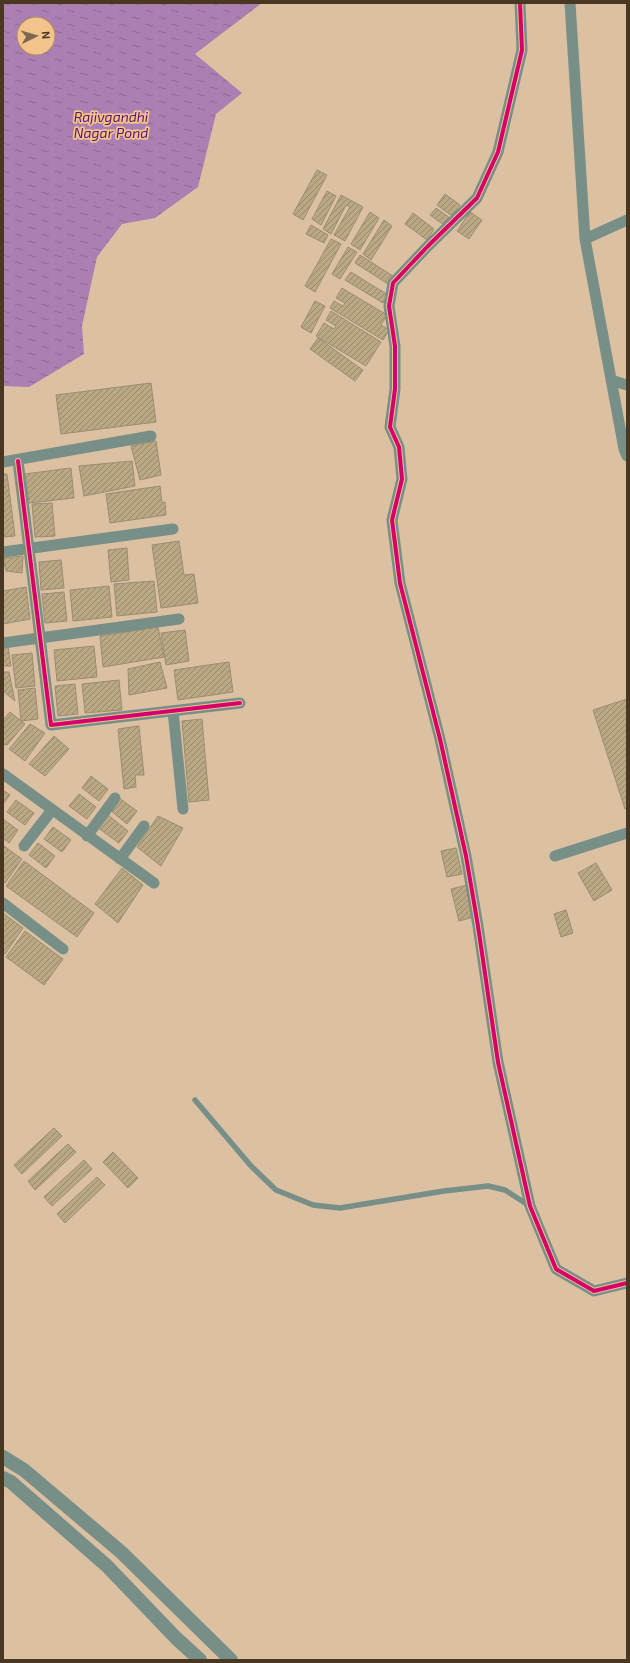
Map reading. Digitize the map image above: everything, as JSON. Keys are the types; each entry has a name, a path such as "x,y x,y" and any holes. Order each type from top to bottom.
{"street":[{"path":"520,3 522,50 498,152 477,198 393,283 389,306 395,353 395,389 390,427 399,447 402,479 392,520 400,583 440,739 466,856 498,1062 530,1206 556,1269 594,1291 627,1283"},
{"path":"570,3 585,239 624,449 627,456"},
{"path":"585,239 627,220"},
{"path":"611,380 627,385"},
{"path":"3,462 18,461 152,436"},
{"path":"18,461 51,725 240,703"},
{"path":"3,552 173,529"},
{"path":"3,643 179,619"},
{"path":"173,711 184,809"},
{"path":"3,774 154,883"},
{"path":"87,836 115,798"},
{"path":"24,846 52,810"},
{"path":"120,859 144,826"},
{"path":"555,856 627,833"},
{"path":"3,903 63,949"},
{"path":"3,1457 24,1470 121,1552 231,1660"},
{"path":"3,1478 11,1482 107,1566 176,1638 200,1660"}],"lane":[{"path":"195,1100 251,1166 276,1190 313,1205 340,1208 444,1191 488,1186 505,1190 530,1206"}],"water":[{"name":"Rajivgandhi Nagar Pond","path":"3,3 262,3 195,54 242,93 216,114 198,187 155,218 122,224 97,257 82,326 84,354 29,387 3,386"}],"building":[{"path":"317,170 327,175 303,220 293,214"},
{"path":"327,191 336,196 321,225 312,219"},
{"path":"445,194 460,205 452,216 437,205"},
{"path":"341,195 363,207 345,241 334,235 350,207 346,205 331,234 323,229"},
{"path":"436,208 450,218 444,225 430,215"},
{"path":"370,212 379,218 360,250 351,244"},
{"path":"470,212 482,220 469,239 457,231"},
{"path":"413,213 434,229 427,240 405,224"},
{"path":"384,220 392,226 371,260 363,254"},
{"path":"311,225 328,235 324,243 306,234"},
{"path":"331,239 341,244 315,292 305,286"},
{"path":"348,247 357,252 340,279 332,274"},
{"path":"360,255 393,276 388,284 355,263"},
{"path":"351,272 388,295 383,303 345,280"},
{"path":"342,288 387,315 381,325 389,330 383,340 330,308 334,301 343,306 345,303 336,298"},
{"path":"315,301 325,306 311,333 301,327"},
{"path":"331,311 381,342 366,366 316,336 324,323 334,329 336,326 326,320"},
{"path":"318,338 363,370 355,381 310,349"},
{"path":"151,383 156,422 61,434 56,395"},
{"path":"156,441 161,475 140,480 131,446"},
{"path":"132,461 135,486 84,496 79,466"},
{"path":"71,468 74,498 29,503 25,474"},
{"path":"3,474 7,474 15,536 3,537"},
{"path":"160,486 162,503 165,502 166,515 110,523 106,494"},
{"path":"52,503 55,536 35,537 32,504"},
{"path":"179,541 184,575 194,574 198,603 161,608 152,545"},
{"path":"127,548 129,580 111,582 108,550"},
{"path":"23,556 22,573 6,571 3,558"},
{"path":"61,560 64,588 41,590 39,562"},
{"path":"154,581 157,612 117,616 114,584"},
{"path":"109,586 112,617 73,621 70,590"},
{"path":"26,587 30,619 3,624 3,591"},
{"path":"64,592 67,621 45,623 42,594"},
{"path":"158,627 164,657 103,667 100,636"},
{"path":"185,630 189,661 166,665 161,633"},
{"path":"3,646 8,646 11,666 3,666"},
{"path":"94,646 97,677 57,681 54,650"},
{"path":"32,653 35,686 16,688 12,655"},
{"path":"160,662 167,688 129,695 128,669"},
{"path":"229,662 233,692 178,700 174,670"},
{"path":"3,672 9,672 15,701 3,691"},
{"path":"119,680 122,710 85,713 82,684"},
{"path":"75,684 78,714 58,716 55,686"},
{"path":"35,688 38,719 21,721 18,690"},
{"path":"627,699 627,809 625,809 593,710"},
{"path":"10,712 25,724 7,745 3,744 3,720"},
{"path":"202,719 209,800 189,802 182,721"},
{"path":"30,724 45,733 25,761 9,749"},
{"path":"139,726 144,775 135,775 136,787 124,789 118,729"},
{"path":"54,736 69,749 45,776 29,764"},
{"path":"91,776 108,789 99,801 82,788"},
{"path":"3,790 10,795 3,804"},
{"path":"79,794 96,807 87,819 69,806"},
{"path":"119,798 137,811 127,824 110,810"},
{"path":"16,800 34,813 25,825 7,812"},
{"path":"108,815 128,831 119,843 98,828"},
{"path":"158,816 183,828 161,866 137,847"},
{"path":"3,819 18,830 9,843 3,838"},
{"path":"53,827 71,840 62,852 44,839"},
{"path":"38,843 55,856 46,868 29,855"},
{"path":"4,846 22,859 5,883 3,882"},
{"path":"456,848 462,874 447,877 441,851"},
{"path":"24,861 94,913 77,937 6,886"},
{"path":"596,863 612,890 594,901 578,873"},
{"path":"122,868 143,885 118,923 95,904"},
{"path":"467,885 474,917 459,921 451,889"},
{"path":"566,910 573,933 561,937 554,914"},
{"path":"3,913 23,928 5,954 3,953"},
{"path":"25,931 63,959 44,985 6,957"},
{"path":"54,1128 62,1136 22,1174 14,1165"},
{"path":"68,1144 76,1152 35,1190 28,1181"},
{"path":"113,1152 138,1178 128,1188 103,1162"},
{"path":"84,1160 92,1169 52,1206 44,1197"},
{"path":"97,1177 105,1185 65,1223 57,1214"}],"cycle path":[{"path":"520,3 522,50 498,152 477,198 393,283 389,306 395,346 395,389 390,427 399,447 402,479 392,520 400,583 440,739 466,856 498,1062 530,1206 556,1269 594,1291 627,1283"},
{"path":"18,461 51,725 240,703"}]}
